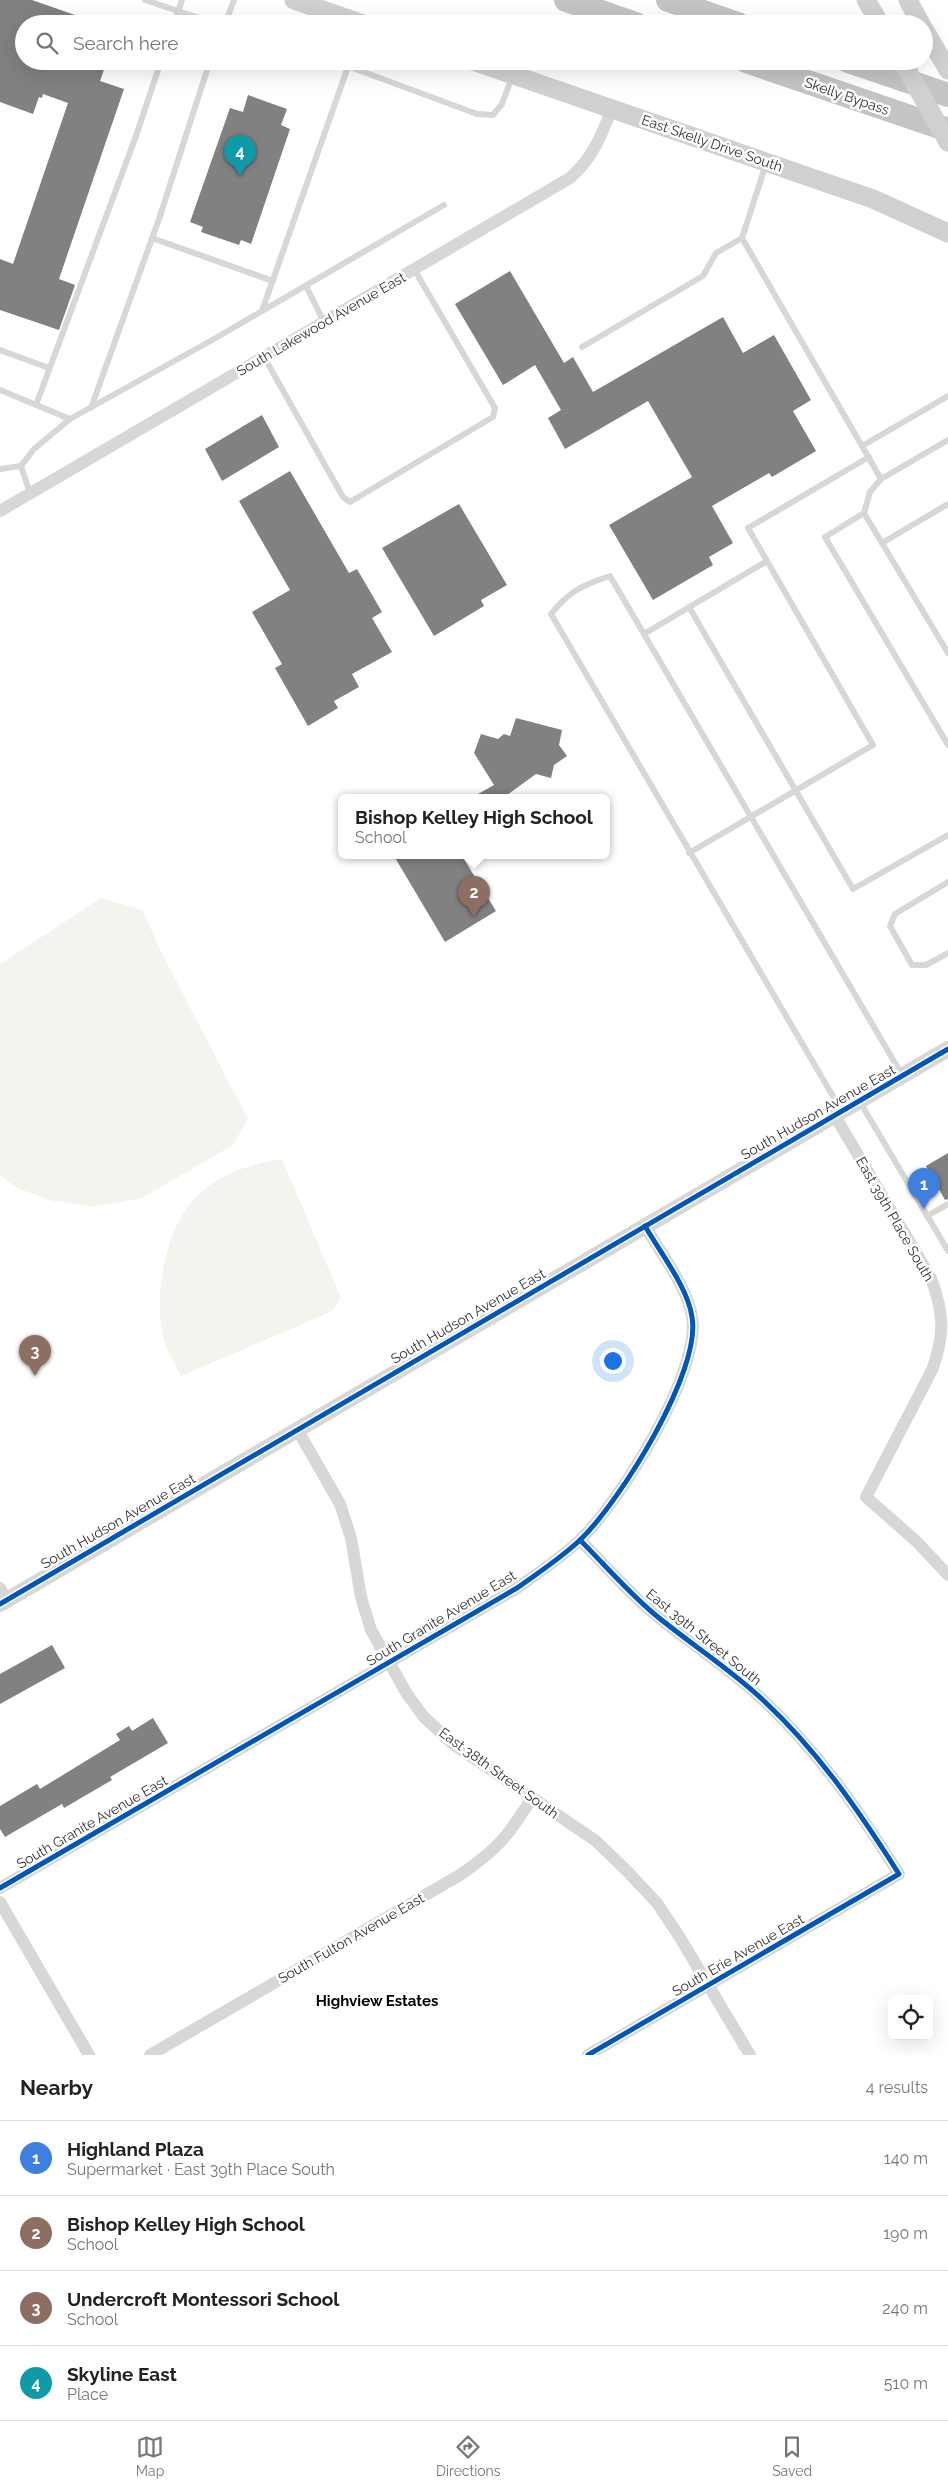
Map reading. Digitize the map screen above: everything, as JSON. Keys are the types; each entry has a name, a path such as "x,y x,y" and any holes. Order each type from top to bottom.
{"highway":[{"path":"566,0 610,15"},
{"path":"668,0 712,15"},
{"name":"Skelly Bypass","path":"772,70 948,130"},
{"path":"874,70 948,96"}],"main road":[{"path":"294,0 337,15"},
{"path":"908,0 916,15"},
{"path":"869,4 875,15"},
{"path":"933,44 948,70"},
{"name":"East Skelly Drive South","path":"500,70 873,199 948,233"},
{"path":"907,70 948,142"}],"street":[{"name":"South Lakewood Avenue East","path":"0,511 570,178 583,167 602,137 612,108"},
{"name":"South Hudson Avenue East","path":"2,1597 297,1429 948,1049"},
{"name":"East 39th Place South","path":"838,1114 931,1278 940,1302 942,1318 940,1349 932,1370 866,1497 916,1541 948,1574"},
{"name":"South Granite Avenue East","path":"0,1888 517,1588 580,1540 617,1497 640,1461 681,1380 690,1357 693,1336 692,1317 686,1298 645,1226"},
{"name":"East 38th Street South","path":"297,1429 340,1504 351,1538 361,1597 371,1630 406,1694 424,1717 453,1744 596,1841 634,1878 657,1903 709,1984 750,2055"},
{"name":"East 39th Street South","path":"580,1540 651,1611 721,1664 764,1700 800,1738 856,1808 898,1874"},
{"name":"South Fulton Avenue East","path":"150,2055 473,1866 494,1850 510,1833 532,1798"},
{"name":"South Erie Avenue East","path":"588,2055 898,1874"},
{"path":"0,1902 89,2055"}],"lane":[{"path":"145,0 188,15"},
{"path":"177,15 182,0"},
{"path":"228,15 234,0"},
{"path":"36,405 136,136 158,70"},
{"path":"90,408 152,238 207,70"},
{"path":"262,311 347,70"},
{"path":"364,70 478,114 493,115 502,104 512,74"},
{"path":"582,347 703,276 716,253 742,238 767,162"},
{"path":"0,469 21,466 34,450 70,419 306,286 444,205"},
{"path":"152,238 273,281"},
{"path":"742,238 881,479"},
{"path":"264,357 343,496 350,502 493,417 495,408 414,269"},
{"path":"306,286 324,322"},
{"path":"0,350 49,368"},
{"path":"0,390 70,419"},
{"path":"862,446 948,396"},
{"path":"948,440 881,479 870,492 864,513 825,537 948,745"},
{"path":"690,853 873,746 748,528 868,457"},
{"path":"21,466 30,493"},
{"path":"882,543 948,504"},
{"path":"864,513 948,653"},
{"path":"644,634 767,561"},
{"path":"838,1114 690,853 551,614 563,598 575,590 610,576 902,1076"},
{"path":"689,607 853,889 948,835"},
{"path":"948,882 895,914 890,926 912,964 926,966 948,953"},
{"path":"860,1102 948,1251"},
{"path":"928,1216 948,1204"}],"shaded area":[{"path":"101,898 143,910 158,946 248,1119 233,1145 142,1198 94,1207 49,1200 15,1187 0,1175 0,964"},
{"path":"282,1159 341,1298 331,1312 181,1376 168,1352 160,1314 163,1271 175,1229 185,1211 196,1197 215,1182 236,1171 259,1163"}],"building":[{"path":"0,0 32,0 75,15 15,15 15,70 104,70 100,81 124,89 59,279 75,285 59,330 0,310 0,259 13,264 68,103 43,94 42,98 39,97 33,114 0,102"},
{"path":"248,95 287,109 281,125 290,129 251,244 241,240 239,245 201,232 203,227 190,222 230,108 243,112"},
{"path":"510,271 564,363 573,357 593,392 723,317 743,353 774,335 811,400 793,411 816,451 772,477 769,473 712,506 733,543 709,557 713,565 653,600 609,525 692,477 648,401 565,449 548,418 561,410 535,365 503,385 455,304"},
{"path":"262,415 279,447 222,481 205,449"},
{"path":"290,471 349,573 357,569 382,612 372,618 392,652 352,674 359,687 334,701 338,708 308,726 275,668 282,664 252,612 290,590 239,501"},
{"path":"459,504 507,585 481,600 484,606 434,636 382,548"},
{"path":"516,718 562,730 559,745 567,756 554,765 551,778 536,774 508,794 478,794 494,785 474,753 481,734 498,739 504,734 510,736"},
{"path":"396,859 464,859 496,911 445,942"},
{"path":"948,1153 948,1199 945,1200 926,1166"},
{"path":"52,1645 65,1668 0,1704 0,1674"},
{"path":"153,1718 168,1743 110,1777 112,1780 64,1808 62,1804 5,1837 0,1829 0,1806 37,1784 40,1789 120,1740 116,1734 129,1726 132,1731"}],"cycle path":[{"path":"0,1604 948,1049"},
{"path":"0,1888 517,1588 580,1540 615,1497 654,1435 671,1402 684,1369 692,1341 692,1317 685,1294 673,1270 645,1226"},
{"path":"580,1540 643,1605 737,1677 783,1720 837,1782 899,1874 588,2055"}],"place":[{"name":"Skyline East","path":"240,176"},
{"name":"Bishop Kelley High School","path":"474,917"},
{"name":"Highland Plaza","path":"924,1209"},
{"name":"Undercroft Montessori School","path":"35,1376"}],"district":[{"name":"Highview Estates","path":"377,2001"}]}
